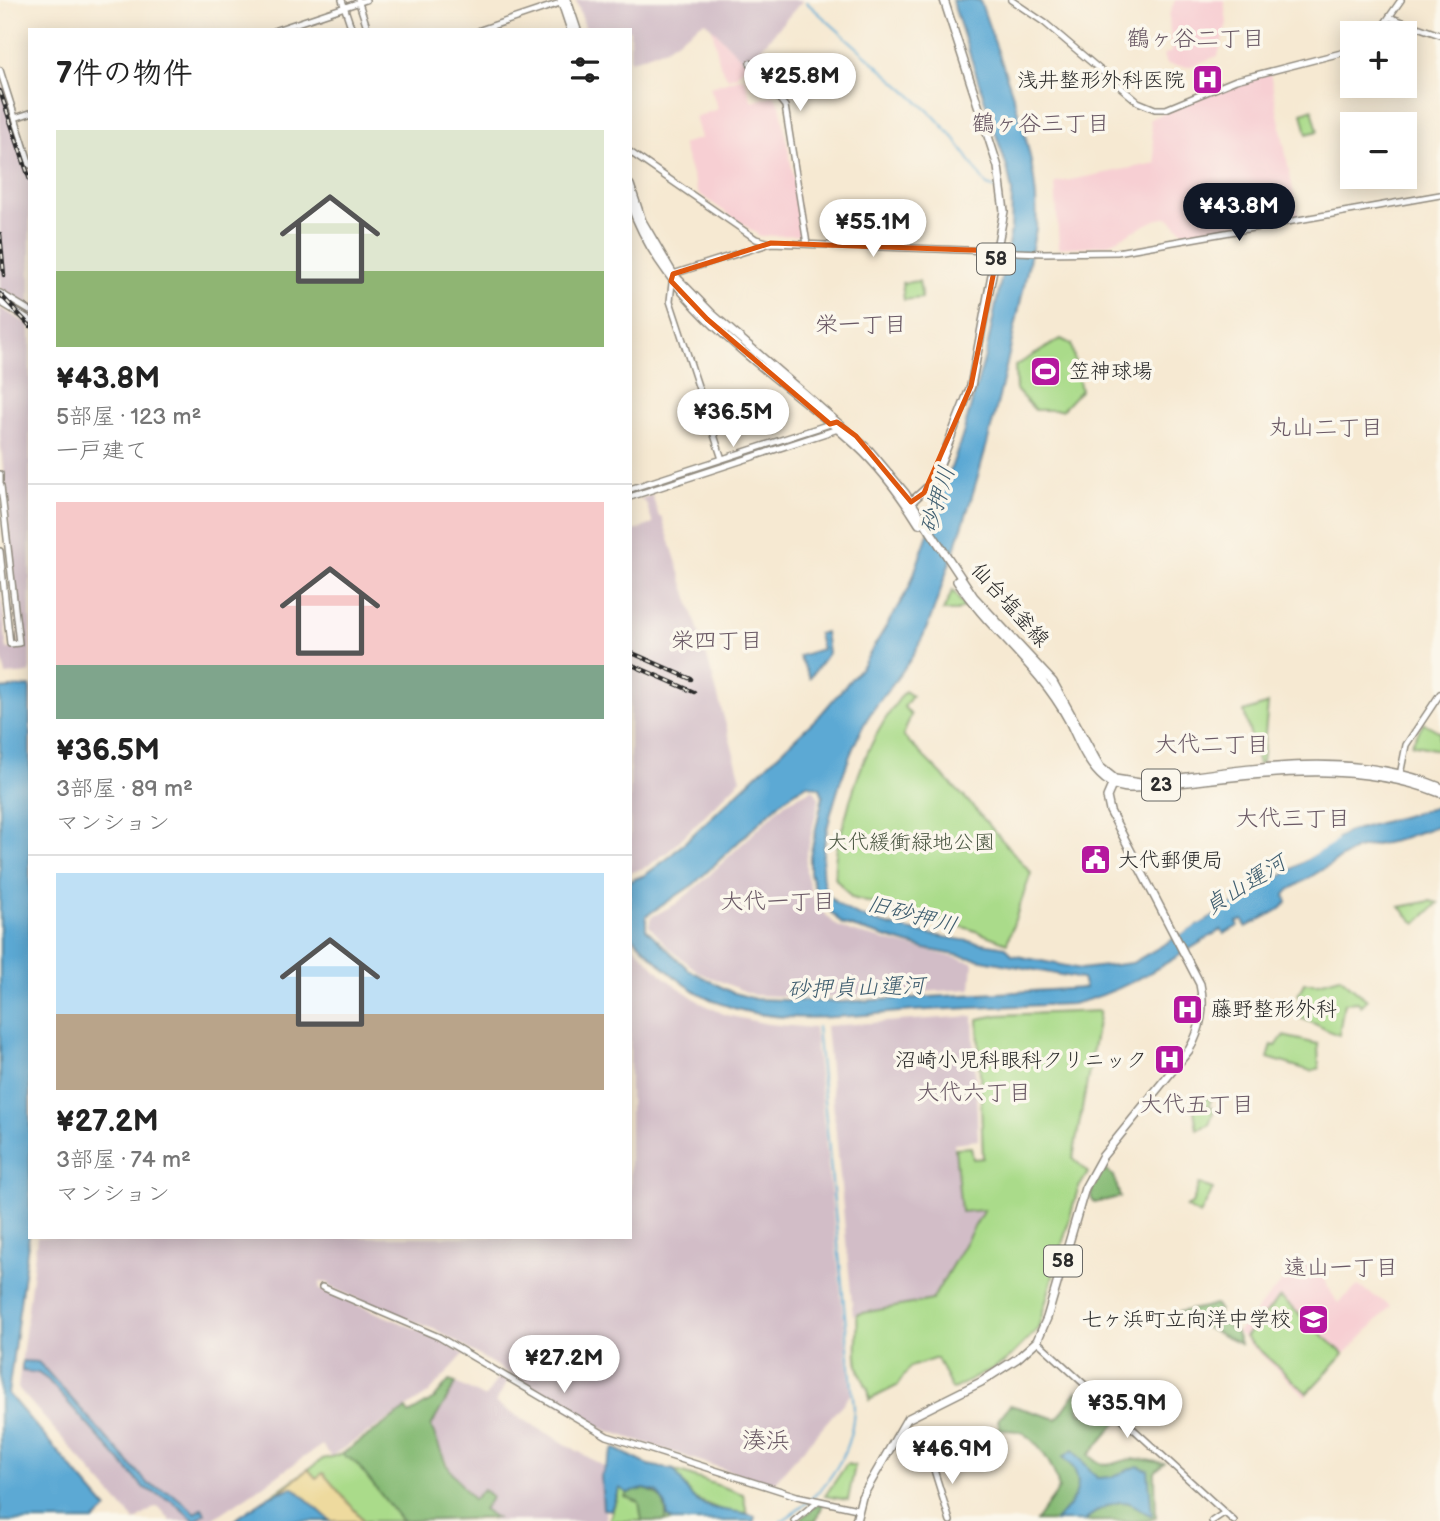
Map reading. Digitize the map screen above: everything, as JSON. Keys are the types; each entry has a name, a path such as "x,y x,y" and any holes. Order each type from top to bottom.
{"main road":[{"name":"58","path":"909,504 933,482 971,386 1000,251 1004,211 1001,180 944,0"},
{"path":"564,1 571,28"},
{"path":"564,1 576,28"},
{"name":"仙台塩釜線","path":"632,191 642,221 672,278"},
{"name":"仙台塩釜線","path":"632,207 643,234 672,278 837,425 909,504 952,570 986,611 1043,669 1066,703 1100,767 1114,782"},
{"name":"23","path":"1114,782 1140,783 1316,765 1400,776 1440,787"},
{"name":"23","path":"1400,776 1440,793"},
{"name":"58","path":"856,1521 857,1509 907,1419 981,1381 1018,1358 1037,1341 1047,1318 1085,1188 1102,1157 1182,1059 1196,1037 1202,994 1186,954 1110,811 1107,797 1114,782"}],"street":[{"path":"342,0 351,28"},
{"path":"282,28 366,0"},
{"path":"1011,0 1045,23 1138,102 1155,109 1176,106 1236,80 1340,53"},
{"path":"1386,21 1401,0"},
{"path":"358,1 367,28"},
{"path":"486,28 564,1"},
{"path":"1389,17 1440,35"},
{"path":"750,63 785,106 807,244"},
{"path":"0,70 28,158"},
{"path":"15,118 28,114"},
{"path":"632,153 756,239 771,243 1035,253 1117,252 1440,195"},
{"path":"752,247 756,239"},
{"path":"722,459 670,301 672,278 752,247 771,243"},
{"path":"0,293 28,310"},
{"path":"0,302 28,319"},
{"path":"632,488 837,425"},
{"path":"632,496 837,425"},
{"path":"0,474 19,643 10,644 0,551"},
{"path":"1400,776 1406,745 1440,694"},
{"path":"322,1287 449,1342 607,1436 815,1501 857,1509"},
{"path":"1037,1341 1234,1521"},
{"path":"930,1457 950,1521"},
{"path":"794,1521 815,1501"},
{"path":"1212,1521 1224,1513"}],"highlighted area":[{"path":"771,243 998,251 971,386 924,493 911,502 856,436 837,422 830,424 707,319 671,281 673,274"}],"shaded area":[{"path":"576,0 802,1 747,64 705,21 666,48 632,60 632,28 585,28"},
{"path":"1175,0 1224,0 1227,23 1218,56 1188,67 1166,64 1163,55 1171,52 1169,15"},
{"path":"712,28 747,64 736,76 728,78 720,65"},
{"path":"1270,73 1298,216 1188,236 1168,217 1155,220 1106,245 1059,248 1055,183 1156,163 1150,119 1231,85"},
{"path":"0,76 28,166 28,305 0,289"},
{"path":"739,78 745,79 752,102 774,95 780,104 804,235 760,236 698,193 682,144 701,138 695,117 718,109 710,87"},
{"path":"0,308 28,324 28,673 6,675 0,650 0,583 7,649 20,647 0,436"},
{"path":"652,495 659,517 662,517 707,657 741,779 669,851 648,866 632,872 632,531 653,524 646,503 640,499"},
{"path":"813,789 819,798 806,858 806,873 812,895 822,911 836,925 851,932 973,962 971,989 824,998 754,995 700,973 670,949 649,926 651,917 676,904 701,883 785,803"},
{"path":"632,944 665,978 701,1003 726,1015 768,1024 814,1028 851,1394 772,1485 600,1428 438,1331 329,1287 329,1283 320,1282 319,1289 433,1336 464,1354 428,1394 331,1456 322,1445 210,1521 171,1521 160,1508 155,1507 135,1521 18,1388 37,1239 632,1239"},
{"path":"973,1016 978,1140 954,1143 961,1212 984,1209 932,1300 853,1315 826,1026"},
{"name":"七ヶ浜町立向洋中学校","path":"1301,1261 1323,1274 1338,1303 1358,1286 1391,1306 1305,1396 1237,1332"},
{"path":"499,1376 508,1381 495,1403 605,1467 601,1476 606,1521 490,1521 496,1519 483,1510 483,1489 473,1500 452,1473 430,1426 456,1383 485,1398"}],"green space":[{"path":"1312,109 1318,131 1307,134 1302,113"},
{"path":"919,281 922,298 904,300 902,283"},
{"name":"笠神球場","path":"1061,339 1071,344 1081,390 1062,410 1035,410 1016,390 1015,366"},
{"path":"953,590 964,607 957,611 943,611"},
{"name":"大代緩衝緑地公園","path":"905,691 912,696 904,707 911,715 903,736 967,800 1031,873 1007,943 970,929 852,898 835,878 839,841 861,767 875,736"},
{"path":"1268,704 1262,763 1258,764 1244,712"},
{"path":"1424,723 1440,732 1438,750 1411,744"},
{"path":"1430,901 1438,903 1416,924 1400,907"},
{"path":"1340,977 1367,1000 1361,1006 1358,1002 1344,1003 1339,1035 1300,1018 1303,1002 1298,995 1304,983 1319,983"},
{"path":"1100,1011 1073,1158 1088,1173 1078,1189 1038,1329 1005,1362 952,1390 937,1358 910,1367 897,1386 869,1400 857,1360 857,1314 932,1300 984,1210 961,1212 955,1148 971,1147 973,1159 983,1158 978,1019 999,1015"},
{"path":"1283,1036 1318,1044 1319,1068 1311,1071 1268,1058 1272,1045 1276,1046"},
{"path":"1205,1098 1211,1099 1209,1106 1214,1109 1209,1125 1197,1129 1193,1104 1203,1104"},
{"path":"1101,1168 1114,1176 1120,1197 1095,1203 1091,1198 1093,1181"},
{"path":"1199,1184 1213,1189 1200,1215 1186,1207 1192,1204"},
{"path":"1280,1297 1344,1354 1307,1393 1245,1337"},
{"path":"1215,1305 1219,1309 1217,1318 1235,1331 1240,1344 1183,1317 1179,1312"},
{"path":"449,1381 456,1383 431,1426 446,1464 473,1500 483,1489 492,1497 483,1510 496,1518 402,1521 355,1462 342,1454 406,1409 409,1414 434,1399"},
{"path":"1077,1391 1080,1413 1089,1414 1101,1405 1118,1421 1089,1455 1096,1461 1107,1465 1136,1459 1164,1463 1155,1472 1156,1518 1146,1521 1036,1521 1059,1489 1054,1473 1041,1450 1030,1438 1018,1431 1000,1430 998,1420 1010,1405 1057,1419"},
{"path":"342,1454 355,1462 402,1521 324,1521 270,1496 323,1459"},
{"path":"847,1464 855,1466 848,1500 825,1496"},
{"path":"674,1470 743,1494 747,1513 726,1512 693,1498"},
{"path":"620,1488 628,1493 644,1489 666,1506 666,1515 673,1521 609,1521"},
{"path":"644,1489 662,1500 666,1509 666,1521 642,1521 639,1502 625,1497 628,1493"},
{"path":"819,1503 823,1504 816,1521 798,1521"}],"sand":[{"path":"308,1469 316,1478 323,1473 364,1521 315,1521 279,1492"}],"water":[{"path":"952,0 980,0 1027,143 1033,172 1036,229 988,439 935,607 910,659 867,719 841,779 826,833 823,858 823,879 828,894 841,906 883,924 1006,947 1012,955 1081,969 1132,963 1280,877 1347,832 1440,806 1440,825 1394,841 1356,849 1289,890 1285,895 1287,902 1282,908 1246,927 1243,920 1237,922 1238,926 1224,934 1221,930 1130,983 1092,999 1072,1004 816,1018 768,1015 722,1004 683,983 632,936 632,880 645,875 668,858 821,714 863,665 909,588 963,434 987,349 1011,230 1012,192 1008,171","holes":["807,784 820,788 823,796 810,857 810,873 818,898 842,924 925,949 1082,979 1085,988 841,1002 755,999 731,992 689,970 646,929 646,916 694,884 784,799"]},
{"path":"825,632 828,653 810,678 799,656 822,649 818,634"},
{"path":"28,686 29,1239 8,1394 107,1509 94,1521 0,1521 0,689"},
{"path":"22,1361 38,1362 148,1484 173,1494 196,1513 202,1508 205,1513 195,1521 172,1501 144,1488 48,1380 38,1373 22,1371"},
{"path":"614,1448 648,1465 674,1470 690,1495 700,1503 755,1516 754,1521 673,1521 668,1517 666,1506 657,1492 644,1489 628,1493 619,1488 611,1510 603,1509 601,1476"},
{"path":"1073,1450 1097,1478 1111,1477 1138,1466 1148,1470 1152,1516 1132,1504 1120,1502 1100,1509 1085,1521 1055,1521 1069,1505 1077,1489 1076,1473 1063,1457"},
{"path":"293,1487 331,1521 233,1521 270,1496"}],"pier":[{"path":"1336,838 1337,841 1181,935 1180,931 1254,890"}],"waterway":[{"path":"806,2 932,114 955,139 987,186 997,189"},
{"path":"781,1521 810,1500 832,1474 848,1443 854,1408 817,1027"}],"railway":[{"path":"0,91 28,174"},
{"path":"0,234 4,275"},
{"path":"0,294 28,324"},
{"path":"632,653 691,679"},
{"path":"632,665 694,692"}],"place":[{"name":"浅井整形外科医院","path":"1208,80"},
{"name":"笠神球場","path":"1046,371"},
{"name":"大代郵便局","path":"1095,860"},
{"name":"藤野整形外科","path":"1188,1009"},
{"name":"沼崎小児科眼科クリニック","path":"1170,1060"},
{"name":"七ヶ浜町立向洋中学校","path":"1314,1319"}],"district":[{"name":"鶴ヶ谷二丁目","path":"1196,39"},
{"name":"鶴ヶ谷三丁目","path":"1041,124"},
{"name":"栄一丁目","path":"861,325"},
{"name":"丸山二丁目","path":"1326,428"},
{"name":"栄四丁目","path":"717,641"},
{"name":"大代二丁目","path":"1212,745"},
{"name":"大代三丁目","path":"1293,819"},
{"name":"大代一丁目","path":"778,902"},
{"name":"大代六丁目","path":"974,1093"},
{"name":"大代五丁目","path":"1197,1105"},
{"name":"遠山一丁目","path":"1341,1268"},
{"name":"湊浜","path":"766,1440"}],"water label":[{"name":"砂押川","path":"938,500"},
{"name":"貞山運河","path":"1245,885"},
{"name":"旧砂押川","path":"912,915"},
{"name":"砂押貞山運河","path":"856,988"}]}
